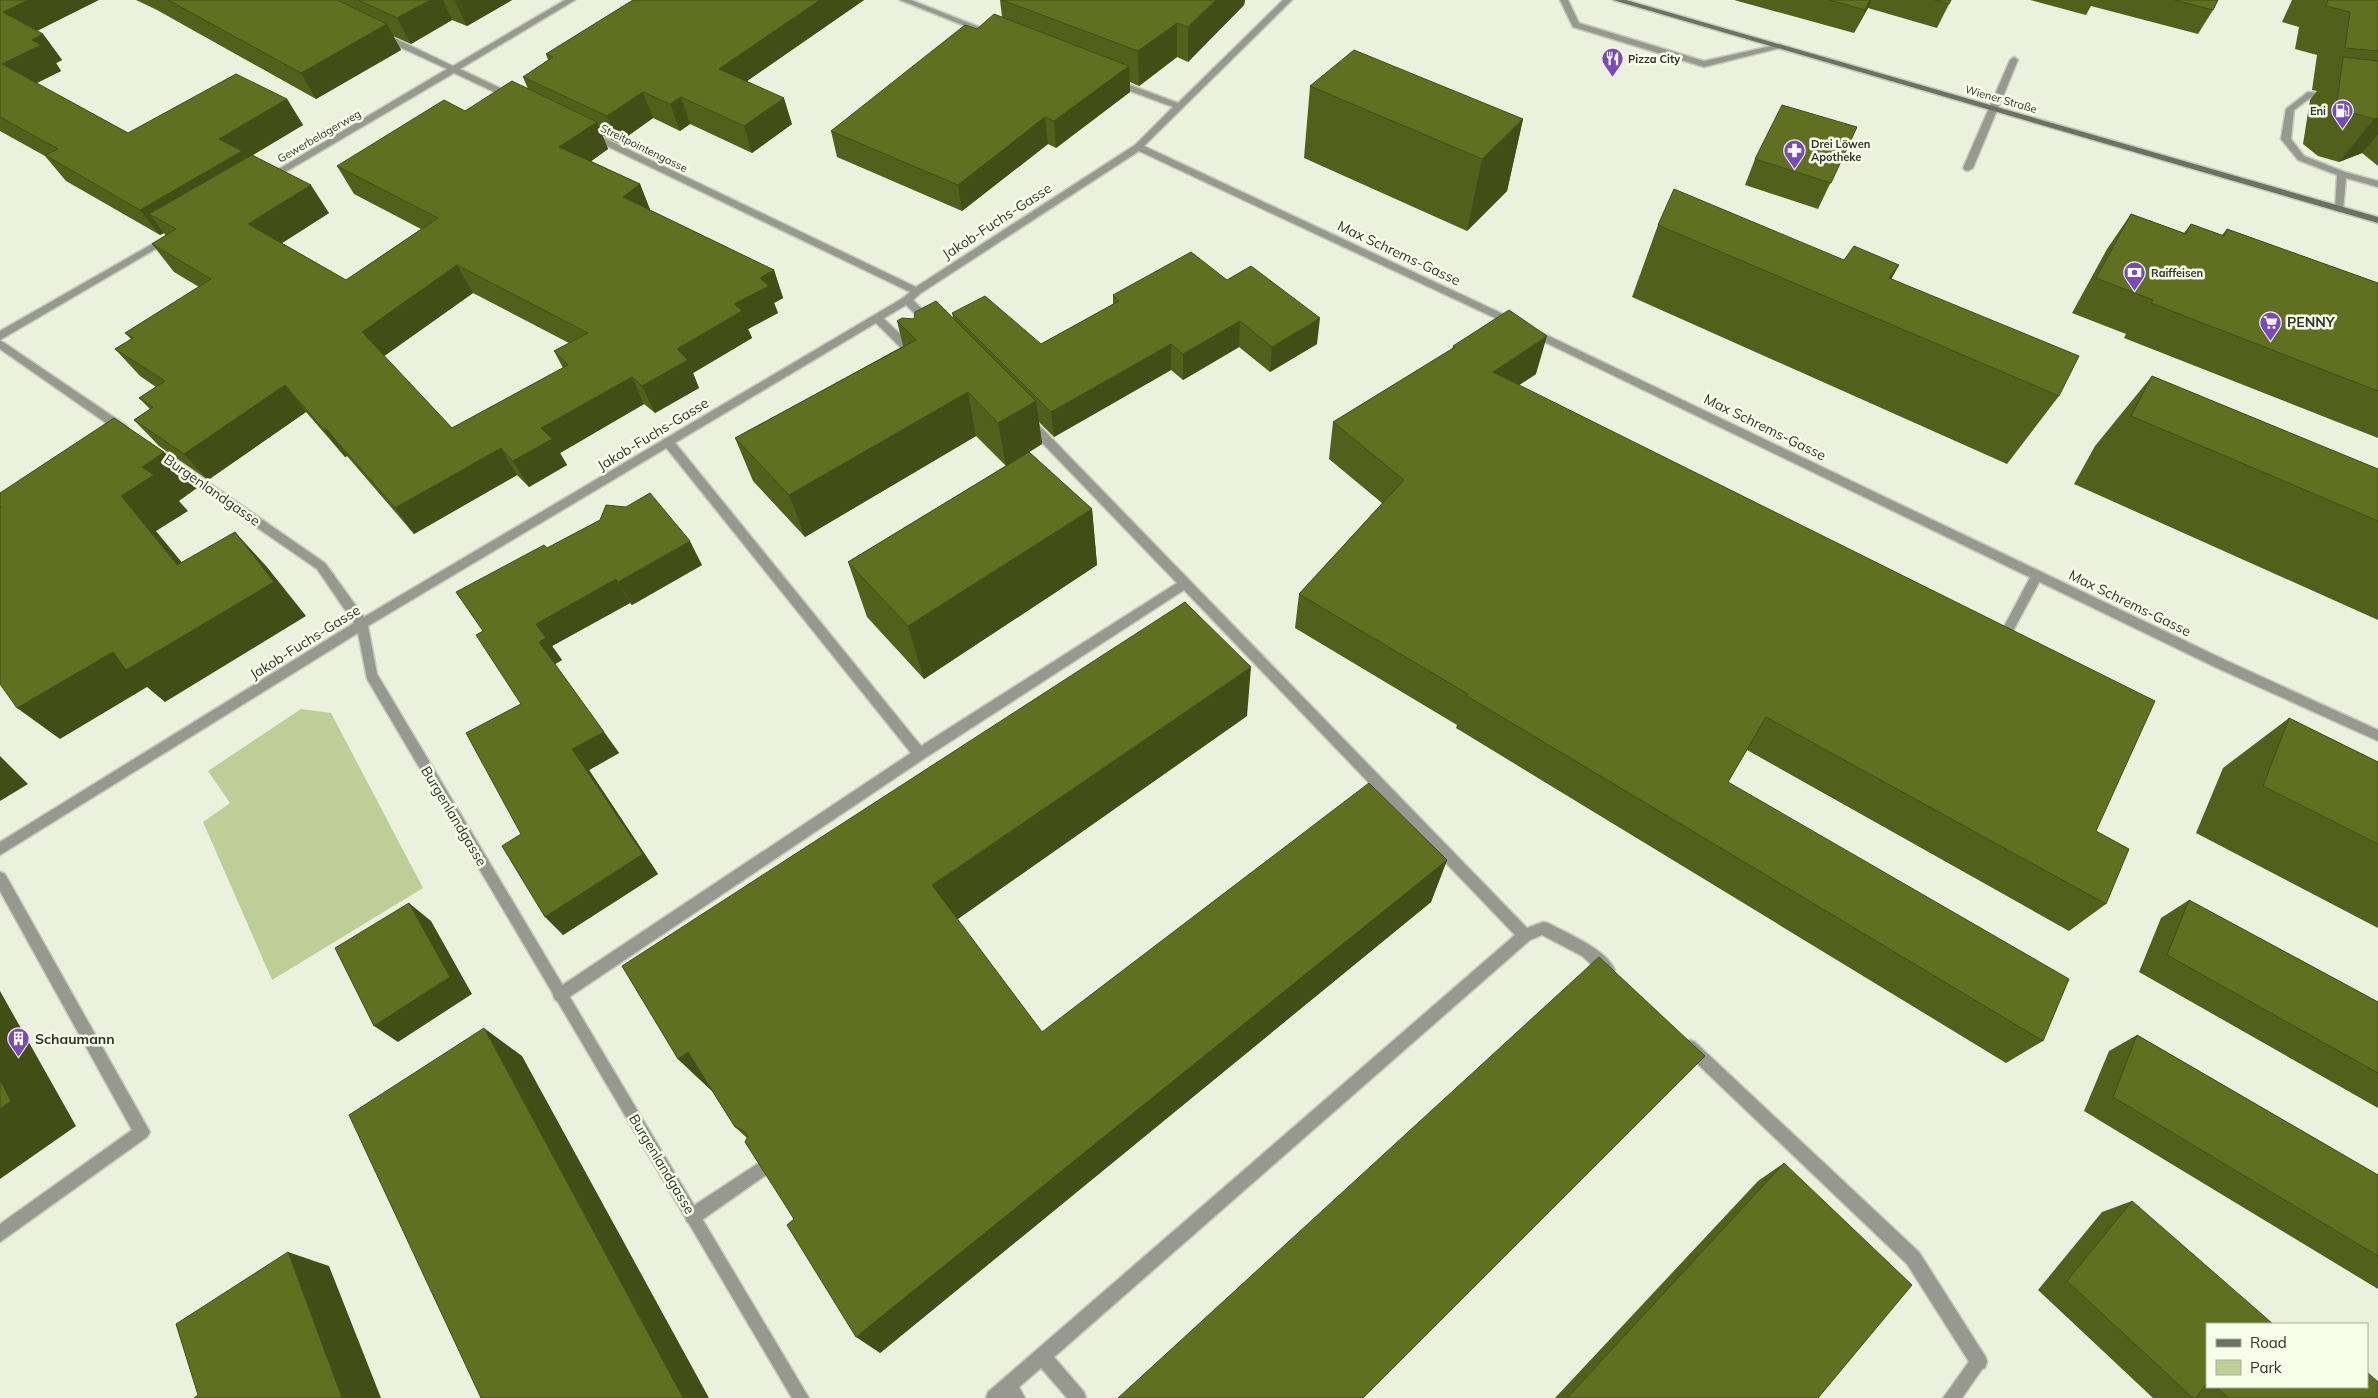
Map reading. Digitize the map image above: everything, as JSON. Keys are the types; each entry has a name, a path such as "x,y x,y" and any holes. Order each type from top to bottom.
{"main road":[{"name":"Wiener Straße","path":"1617,0 2378,220"}],"street":[{"name":"Gewerbelagerweg","path":"257,185 571,0"},
{"path":"904,0 1005,39"},
{"name":"Jakob-Fuchs-Gasse","path":"0,849 362,624 877,318 1138,147 1288,0"},
{"path":"1564,0 1576,25 1704,64 1780,47"},
{"path":"368,29 526,104"},
{"path":"1968,168 2014,60"},
{"path":"1105,78 1178,106"},
{"path":"2337,98 2308,95 2290,109 2286,139 2301,158 2342,174 2378,184"},
{"name":"Streitpointengasse","path":"579,129 912,295 940,332"},
{"name":"Max Schrems-Gasse","path":"1138,147 1588,358 2037,575 2378,736"},
{"path":"2340,209 2342,174"},
{"path":"0,336 180,231"},
{"path":"877,318 919,359"},
{"path":"0,344 132,435"},
{"path":"1021,414 1525,935"},
{"path":"668,442 920,754"},
{"name":"Burgenlandgasse","path":"148,446 321,566 362,624 371,675 801,1398"},
{"path":"1998,648 2037,575"},
{"path":"560,995 920,754 1184,584"},
{"path":"0,878 142,1132 0,1234"},
{"path":"994,1398 1013,1392 1043,1357 1525,935 1543,928 1588,951 1616,978"},
{"path":"1682,1040 1913,1258 1979,1362 1951,1398"},
{"path":"693,1216 768,1164"},
{"path":"1043,1357 1078,1398"}],"green space":[{"path":"301,709 331,713 423,888 272,980 203,822 230,803 208,771"}],"building":[{"path":"0,0 28,0 3,12 43,34 32,40 41,45 2,64 128,133 236,74 287,99 219,139 242,151 140,210 45,155 58,149 0,117"},
{"path":"168,0 337,0 387,24 301,73"},
{"path":"358,0 430,0 397,18"},
{"path":"633,0 820,0 719,69 784,98 744,126 681,97 670,104 643,92 607,116 523,77 553,57 546,54"},
{"path":"1002,0 1216,0 1188,27 1177,23 1138,51"},
{"path":"1829,0 1870,0 1865,10"},
{"path":"1935,0 1951,0 1949,4"},
{"path":"2175,0 2218,0 2213,10"},
{"path":"2328,0 2378,0 2378,51 2345,48 2350,12 2326,6"},
{"path":"994,14 1129,66 1054,121 1045,117 958,185 831,131 965,25 977,29"},
{"path":"1354,50 1523,119 1482,159 1310,86"},
{"path":"2343,57 2378,61 2378,118 2374,119 2353,113 2337,101"},
{"path":"512,81 597,122 559,147 640,184 623,197 774,270 760,278 769,286 734,304 742,311 677,349 688,360 642,386 632,377 541,428 552,439 513,461 501,448 395,508 285,385 184,454 134,420 153,407 139,398 165,381 115,349 133,338 125,333 211,279 152,244 176,229 149,214 252,155 311,185 248,224 346,280 438,218 337,166 444,100 465,111","holes":["457,265 588,333 554,351 568,365 452,428 362,332"]},
{"path":"1782,105 1857,127 1831,183 1755,159"},
{"path":"1674,189 1844,260 1854,246 1899,265 1889,278 2079,356 2059,396 1658,225"},
{"path":"2131,214 2186,234 2191,224 2224,236 2227,229 2378,283 2378,391 2151,303 2153,300 2096,278"},
{"path":"1191,252 1227,280 1251,266 1320,318 1272,347 1240,321 1183,354 1171,344 1051,412 952,313 985,296 1041,344 1119,301 1113,295"},
{"path":"936,301 1036,401 998,423 968,392 789,495 735,438 916,340 897,321 902,318 914,319 915,312"},
{"path":"1509,310 1547,336 1493,372 2155,701 2096,831 2129,849 2106,904 1766,717 1728,782 2069,979 2043,1041 1299,594 1404,480 1333,422 1455,347 1453,346"},
{"path":"2152,376 2378,469 2378,521 2131,416"},
{"path":"114,418 164,452 142,467 154,475 121,496 177,565 235,532 274,582 126,670 113,652 17,708 0,684 0,493"},
{"path":"1029,452 1092,509 908,626 848,562"},
{"path":"650,493 690,541 618,582 616,579 536,624 546,638 539,642 604,732 572,749 643,854 545,917 502,846 521,834 466,733 521,704 476,635 483,631 456,592 544,545 547,548 600,520 606,505 626,507"},
{"path":"1185,602 1251,667 932,885 1042,1032 1369,783 1447,860 856,1337 787,1225 794,1219 745,1142 748,1136 744,1131 735,1127 688,1052 678,1059 622,966"},
{"path":"2289,718 2378,762 2378,844 2263,786"},
{"path":"2189,900 2378,1002 2378,1073 2167,955"},
{"path":"409,903 450,977 374,1026 335,948"},
{"path":"1599,957 1705,1056 1363,1398 1118,1398"},
{"path":"484,1028 683,1398 481,1398 349,1115"},
{"path":"2137,1035 2378,1175 2378,1256 2113,1097"},
{"path":"0,1080 11,1101 0,1109"},
{"path":"1784,1163 1912,1285 1818,1398 1567,1398"},
{"path":"2132,1201 2272,1323 2206,1323 2206,1384 2196,1398 2193,1398 2067,1281"},
{"path":"288,1252 342,1398 194,1398 198,1395 176,1324"},
{"path":"2368,1373 2378,1382 2378,1398 2229,1398 2217,1388 2368,1388"}],"place":[{"name":"Pizza City","path":"1612,78"},
{"name":"Eni","path":"2342,130"},
{"name":"Drei Löwen Apotheke","path":"1795,169"},
{"name":"Raiffeisen","path":"2135,292"},
{"name":"PENNY","path":"2271,341"},
{"name":"Schaumann","path":"19,1058"}]}
